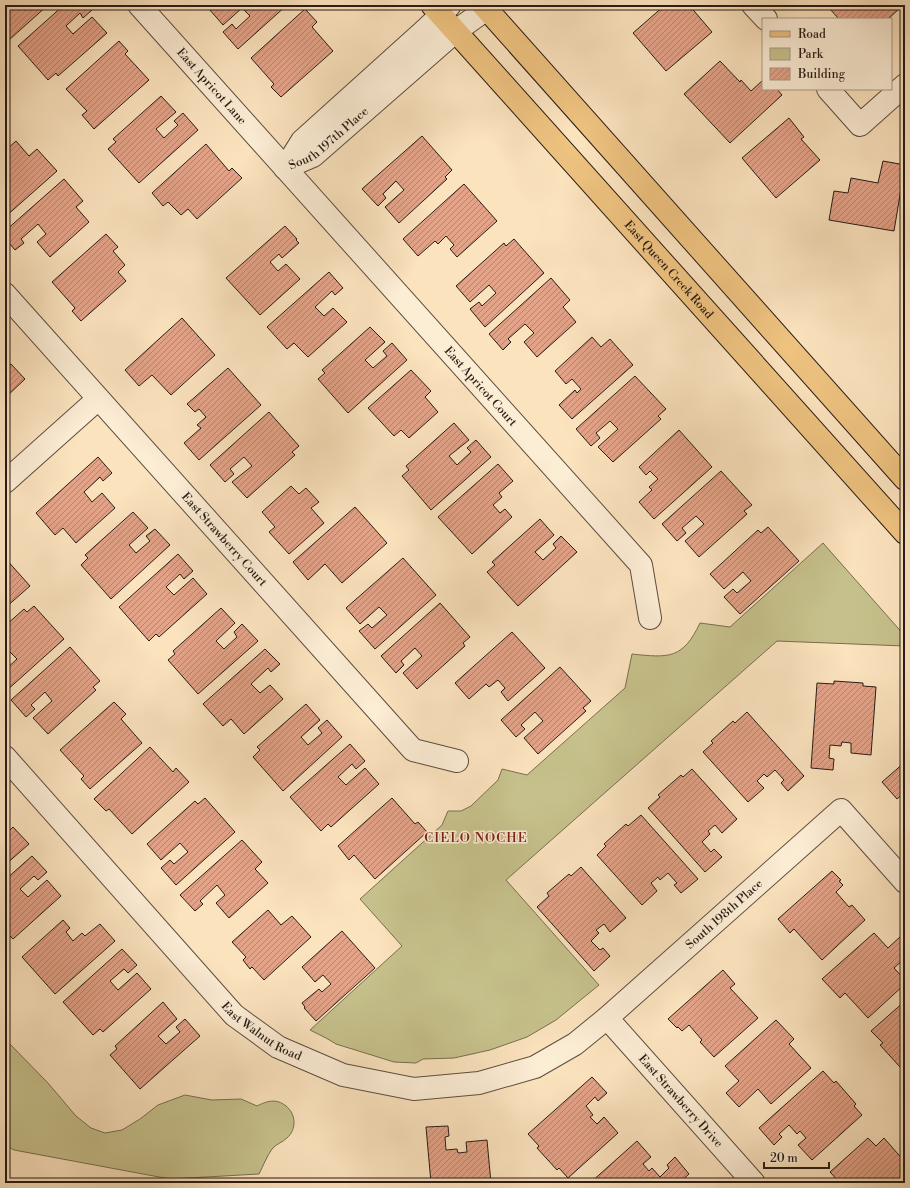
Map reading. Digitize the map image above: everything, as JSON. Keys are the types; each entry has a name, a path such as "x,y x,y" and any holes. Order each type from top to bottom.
{"main road":[{"path":"487,7 905,479"},
{"name":"East Queen Creek Road","path":"445,14 905,533"}],"street":[{"name":"East Apricot Lane","path":"139,5 285,168"},
{"path":"754,5 765,18"},
{"name":"South 197th Place","path":"285,168 302,141 445,14 487,7"},
{"path":"829,90 860,125 905,85"},
{"name":"East Apricot Court","path":"285,168 641,565 650,618"},
{"name":"East Strawberry Court","path":"5,294 413,750 457,761"},
{"path":"5,482 98,399"},
{"name":"East Walnut Road","path":"5,757 234,1015 278,1047 343,1075 414,1089 479,1084 535,1066 575,1044 607,1018"},
{"name":"South 198th Place","path":"607,1018 841,810 905,882"},
{"name":"East Strawberry Drive","path":"607,1018 754,1183"}],"green space":[{"path":"823,543 905,636 905,646 777,641 506,880 599,985 556,1020 527,1037 490,1050 454,1058 423,1059 416,1063 394,1062 336,1044 310,1030 402,946 360,899 442,825 448,811 461,811 471,806 498,780 502,769 527,775 625,688 632,654 656,656 674,654 687,644 694,635 700,623 730,627"},
{"path":"5,1039 48,1083 76,1116 91,1128 105,1133 122,1130 140,1119 158,1105 185,1095 212,1100 241,1099 257,1106 272,1101 279,1102 286,1106 292,1113 294,1126 287,1138 272,1149 259,1174 170,1179 14,1150 5,1145"}],"building":[{"path":"5,5 48,5 9,40 5,36"},
{"path":"64,5 88,5 92,10 83,18 80,13 66,26 73,34 92,17 107,33 58,76 56,73 48,80 18,46"},
{"path":"213,5 287,5 238,49 223,32 232,24 236,29 250,16 242,8 223,25 209,9"},
{"path":"665,5 689,5 712,32 666,71 633,33"},
{"path":"833,5 896,5 899,9 889,18 838,18 829,8"},
{"path":"305,9 317,22 312,27 333,51 281,97 271,87 274,84 251,58"},
{"path":"119,41 128,51 125,54 149,80 94,129 82,115 87,111 66,89"},
{"path":"720,61 751,91 762,81 762,90 778,90 782,95 730,143 684,94"},
{"path":"161,96 176,112 156,129 164,138 178,125 174,121 183,113 198,130 139,183 108,149 116,142 113,139"},
{"path":"789,118 804,137 801,139 820,160 776,198 742,158"},
{"path":"422,136 452,170 445,177 447,179 399,223 385,207 404,190 396,181 383,194 386,198 378,206 362,189"},
{"path":"16,141 29,156 37,149 57,171 5,217 5,195 8,192 5,188 5,151"},
{"path":"206,144 229,171 232,168 242,178 197,219 188,209 181,215 168,202 163,206 152,193"},
{"path":"883,161 905,165 894,231 829,220 834,191 848,193 851,178 878,183"},
{"path":"64,179 83,201 76,207 89,222 50,257 37,242 46,234 38,224 21,239 24,243 15,250 5,238 5,231"},
{"path":"464,184 497,221 457,257 450,249 454,245 446,236 438,244 435,241 418,256 403,239"},
{"path":"285,226 299,243 282,258 279,254 270,262 278,271 286,264 300,279 260,315 226,278"},
{"path":"106,234 118,247 113,251 125,265 118,272 126,281 81,321 72,311 75,308 52,282"},
{"path":"514,239 544,273 485,327 470,309 479,302 482,306 496,293 489,285 470,302 456,286 504,243 506,246"},
{"path":"329,272 343,288 335,295 332,291 315,307 324,316 333,308 347,322 308,357 294,343 287,349 267,327"},
{"path":"551,278 570,300 563,307 576,322 537,357 524,342 534,333 525,324 508,339 511,342 503,350 489,334"},
{"path":"182,318 215,355 171,395 152,375 139,386 125,370"},
{"path":"370,327 385,342 365,360 373,368 387,356 383,351 392,343 407,360 348,413 318,379 325,373 322,370"},
{"path":"592,337 601,347 610,339 633,365 572,419 559,405 575,390 577,393 581,389 572,379 566,384 555,371"},
{"path":"11,364 25,379 5,398 5,369"},
{"path":"228,368 261,405 199,460 184,443 201,428 197,425 206,417 199,409 195,412 187,404"},
{"path":"411,370 431,391 425,397 438,412 409,438 401,430 394,436 368,408"},
{"path":"635,376 666,409 658,416 661,419 613,462 598,447 618,429 610,421 596,433 600,438 591,446 576,429"},
{"path":"269,412 299,446 292,452 295,455 247,498 232,482 252,466 244,457 230,469 234,474 225,482 210,465"},
{"path":"454,423 469,440 449,456 457,465 471,452 467,448 476,440 491,457 431,510 402,476 409,470 406,466"},
{"path":"679,430 712,467 654,519 639,502 652,490 649,487 658,479 650,471 646,475 639,467"},
{"path":"98,457 112,473 103,481 100,477 84,492 92,502 102,493 115,508 76,543 63,528 55,535 36,513"},
{"path":"498,464 513,481 499,493 502,497 493,505 500,513 505,509 512,517 472,554 438,517"},
{"path":"721,471 752,505 744,511 747,514 699,557 685,541 704,524 696,516 682,528 686,533 677,541 662,524"},
{"path":"291,486 299,494 306,488 319,502 311,508 324,523 289,554 269,532 275,527 262,512"},
{"path":"355,507 387,543 342,583 325,564 308,580 293,562"},
{"path":"133,512 148,528 129,545 136,553 150,541 146,536 155,529 170,545 111,599 81,565 88,558 85,555"},
{"path":"540,519 554,535 535,552 543,560 556,548 553,544 561,536 577,552 518,606 487,572 495,565 492,562"},
{"path":"768,527 799,561 740,614 724,597 733,589 737,593 751,581 743,572 724,589 710,574 758,530 761,533"},
{"path":"178,554 193,571 184,579 180,574 166,587 174,595 193,578 207,594 159,637 156,634 149,641 119,607"},
{"path":"5,558 30,586 5,608"},
{"path":"403,558 436,595 375,649 359,631 368,624 372,628 387,615 379,607 360,624 346,608"},
{"path":"440,603 470,637 463,643 465,646 417,689 403,673 422,656 415,648 401,661 404,665 396,673 381,656"},
{"path":"34,606 64,639 5,692 5,670 17,659 9,651 5,655 5,626 24,609 27,612"},
{"path":"221,608 235,623 216,641 224,649 237,637 234,632 242,624 258,641 198,694 168,660 175,654 173,651"},
{"path":"512,632 545,668 508,701 501,692 505,688 498,680 489,687 486,684 469,699 455,683"},
{"path":"70,647 100,681 93,687 96,690 48,734 33,718 52,701 45,692 31,705 35,709 26,717 11,700"},
{"path":"265,649 280,664 271,672 268,668 251,684 260,693 270,685 283,699 244,734 231,719 223,726 203,704"},
{"path":"560,667 591,701 583,708 586,711 538,754 524,738 543,721 535,712 521,725 525,729 516,737 501,720"},
{"path":"834,681 863,683 863,686 876,687 871,755 851,753 851,743 842,742 841,746 830,745 829,758 834,759 833,770 811,768 817,683 834,684"},
{"path":"114,702 126,714 121,719 142,743 90,789 81,779 84,776 60,750"},
{"path":"306,704 320,720 301,737 308,745 322,733 318,728 327,720 342,737 283,791 253,757 260,750 257,747"},
{"path":"747,712 804,776 788,791 781,783 784,780 775,770 767,777 764,774 757,781 764,788 748,802 703,752 713,743 711,741 733,721 735,723"},
{"path":"350,744 365,761 356,769 352,764 338,777 346,785 365,768 379,784 331,827 328,824 321,831 290,797"},
{"path":"150,747 173,772 176,768 189,782 132,834 109,809 106,811 94,799"},
{"path":"905,762 905,786 902,788 905,792 897,799 882,782"},
{"path":"692,769 737,819 722,833 715,825 708,831 710,834 702,842 711,852 714,849 722,857 705,872 648,808 660,797 658,795 681,775 683,777"},
{"path":"205,798 235,832 176,885 161,868 170,860 174,864 188,852 180,843 161,860 147,844 195,801 198,804"},
{"path":"392,798 415,824 418,822 427,832 375,879 354,855 349,860 338,846"},
{"path":"641,815 698,879 681,893 674,885 677,883 668,873 660,880 658,877 651,883 657,891 642,905 597,855 606,846 604,844 626,824 628,826"},
{"path":"13,827 29,844 5,865 5,843 8,840 5,835"},
{"path":"242,840 262,862 255,869 268,883 229,918 216,903 225,895 217,885 200,901 203,904 195,911 180,895"},
{"path":"32,856 47,872 38,880 34,876 20,889 28,897 47,880 61,896 13,939 10,936 5,941 5,880"},
{"path":"581,867 626,918 610,932 604,924 596,930 599,933 591,941 600,950 603,948 610,956 594,971 537,907 549,896 547,893 569,874 571,876"},
{"path":"832,871 841,880 839,881 843,885 836,892 849,907 852,905 865,920 822,960 794,929 790,933 778,919"},
{"path":"268,910 281,925 292,916 311,937 264,980 252,967 250,969 243,960 246,957 232,942"},
{"path":"63,920 70,928 66,932 73,941 82,933 85,936 100,924 115,941 55,994 22,957"},
{"path":"342,931 375,968 316,1021 304,1008 305,1007 302,1003 319,989 322,992 331,984 323,975 315,982 302,967"},
{"path":"874,933 888,948 901,936 905,941 905,958 894,968 905,980 905,984 868,1018 845,993 840,998 822,979"},
{"path":"122,949 137,965 128,973 124,969 110,981 118,990 137,973 151,989 103,1032 100,1029 93,1035 63,1002"},
{"path":"723,970 735,984 730,988 758,1018 714,1057 700,1042 702,1040 689,1025 682,1031 668,1019"},
{"path":"905,1001 905,1068 902,1065 900,1067 880,1045 883,1043 871,1031"},
{"path":"163,1002 177,1019 158,1036 166,1044 180,1032 176,1027 185,1019 200,1036 140,1089 110,1055 117,1049 115,1046"},
{"path":"776,1020 794,1039 789,1044 811,1068 771,1104 758,1089 739,1107 726,1093 739,1081 725,1066"},
{"path":"823,1071 834,1083 836,1081 856,1104 854,1106 862,1115 812,1160 798,1145 806,1138 800,1131 797,1134 789,1125 779,1134 782,1137 774,1145 759,1128"},
{"path":"592,1077 607,1093 598,1101 595,1097 586,1106 593,1115 590,1117 597,1124 604,1117 618,1133 568,1178 559,1168 557,1170 537,1148 539,1146 528,1134"},
{"path":"448,1126 449,1136 445,1137 446,1150 457,1149 458,1153 467,1152 466,1142 487,1140 491,1183 431,1183 426,1127"},
{"path":"868,1138 876,1146 884,1138 905,1162 905,1183 840,1183 830,1172"},
{"path":"637,1141 651,1157 643,1164 649,1171 652,1168 660,1177 669,1168 667,1165 675,1157 689,1174 679,1183 590,1183"}],"district":[{"name":"CIELO NOCHE","path":"476,838"}]}
